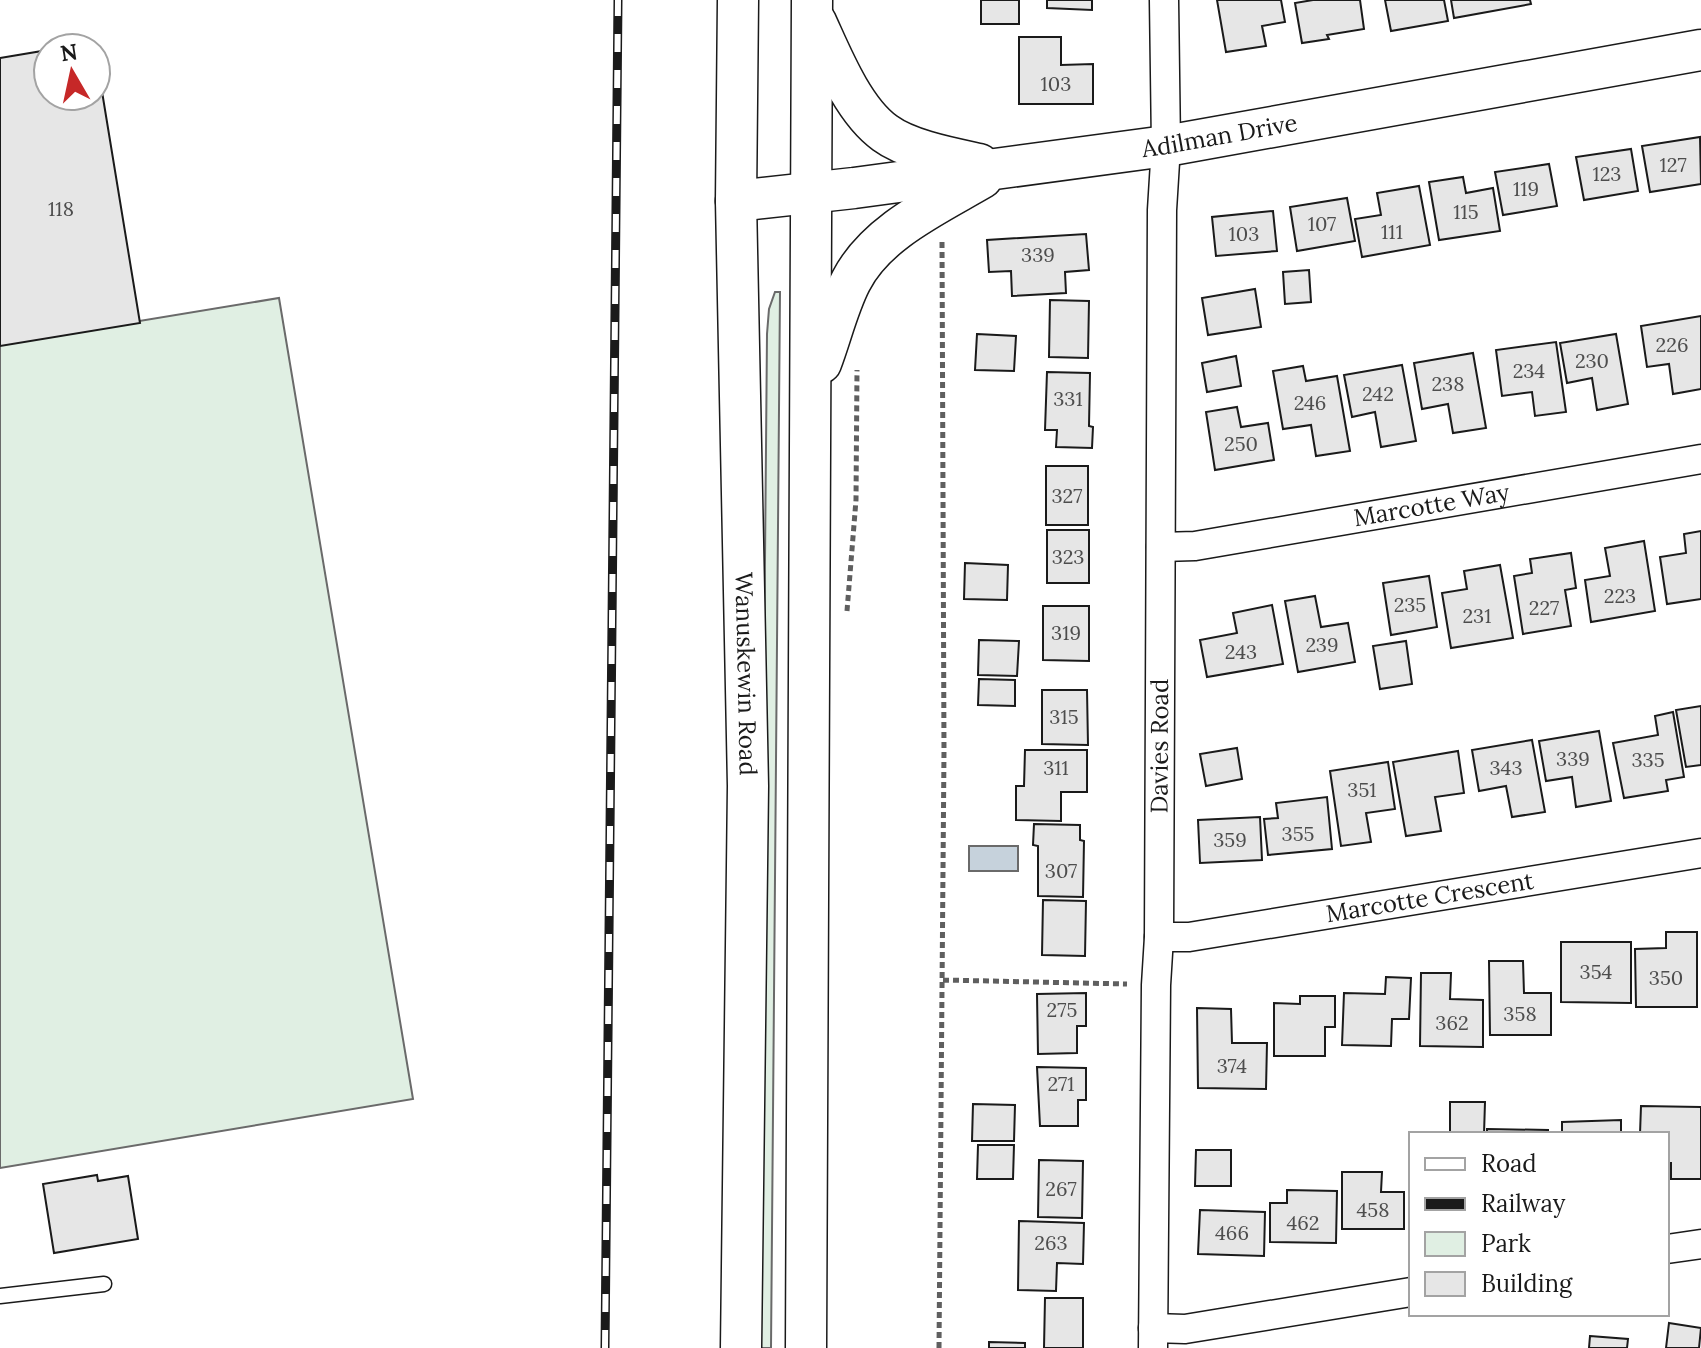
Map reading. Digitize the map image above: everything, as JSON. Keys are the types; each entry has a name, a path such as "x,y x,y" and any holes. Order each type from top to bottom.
{"main road":[{"name":"Wanuskewin Road","path":"738,0 736,201 748,786 741,1348"},
{"path":"812,7 830,53 866,117 887,135 937,155 999,168"},
{"path":"806,1348 812,7"},
{"name":"Adilman Drive","path":"736,201 1166,146 1701,50"},
{"path":"810,389 851,280 869,256 900,228 999,168"}],"street":[{"name":"Davies Road","path":"1153,1338 1159,937 1162,210 1166,146 1164,0"},
{"name":"Marcotte Way","path":"1161,547 1195,546 1701,459"},
{"name":"Marcotte Crescent","path":"1159,937 1189,937 1701,853"},
{"path":"1669,1249 1701,1244"},
{"path":"1153,1338 1185,1329 1409,1292"}],"lane":[{"path":"0,1296 104,1284"}],"path":[{"path":"939,1348 943,980 942,228"},
{"path":"943,980 1156,985"}],"green space":[{"path":"775,292 780,292 771,1348 758,1348 767,334 769,309"},
{"path":"279,298 413,1099 0,1168 0,344"}],"shaded area":[{"path":"969,846 1018,846 1018,871 969,871"}],"building":[{"path":"981,0 1019,0 1019,24 981,24"},
{"path":"1047,0 1092,0 1092,10 1047,8"},
{"path":"1217,0 1281,0 1285,22 1262,26 1266,46 1226,52"},
{"path":"1360,0 1364,29 1302,43 1295,3"},
{"path":"1385,0 1444,0 1448,21 1391,31"},
{"path":"1451,0 1530,0 1531,4 1454,18"},
{"path":"1019,37 1061,37 1061,65 1093,64 1093,104 1019,104"},
{"path":"32,53 32,112 105,112 140,323 0,346 0,58"},
{"path":"1700,137 1701,184 1650,192 1642,146"},
{"path":"1631,149 1638,191 1584,200 1576,157"},
{"path":"1549,164 1557,206 1503,215 1495,172"},
{"path":"1463,177 1466,193 1493,188 1500,231 1439,240 1429,182"},
{"path":"1419,186 1430,245 1362,257 1355,219 1381,215 1377,193"},
{"path":"1347,198 1355,241 1297,251 1290,207"},
{"path":"1273,211 1277,251 1216,256 1212,217"},
{"path":"1086,234 1089,270 1065,272 1066,293 1012,296 1011,271 989,272 987,240"},
{"path":"1309,270 1311,302 1285,304 1283,272"},
{"path":"1255,289 1261,327 1208,335 1202,298"},
{"path":"1050,300 1089,301 1088,358 1049,357"},
{"path":"1701,316 1701,389 1673,394 1669,364 1647,367 1641,326"},
{"path":"977,334 1016,336 1014,371 975,370"},
{"path":"1616,334 1628,404 1597,410 1592,378 1567,383 1560,343"},
{"path":"1556,342 1566,412 1535,416 1532,392 1502,396 1496,350"},
{"path":"1473,353 1486,428 1453,433 1448,404 1422,409 1414,363"},
{"path":"1236,356 1241,386 1207,392 1202,363"},
{"path":"1402,365 1416,441 1381,447 1375,412 1352,417 1344,375"},
{"path":"1303,366 1306,381 1337,376 1350,451 1316,456 1311,425 1283,429 1273,371"},
{"path":"1047,372 1090,373 1089,426 1093,427 1092,448 1056,447 1057,430 1045,430"},
{"path":"1237,407 1241,427 1268,423 1274,460 1215,470 1206,412"},
{"path":"1046,466 1088,466 1088,525 1046,525"},
{"path":"1047,530 1089,530 1089,583 1047,583"},
{"path":"1701,531 1701,599 1667,604 1660,557 1686,553 1684,534"},
{"path":"1644,541 1655,611 1591,622 1585,580 1610,576 1605,548"},
{"path":"1571,553 1576,588 1565,590 1571,626 1523,634 1514,576 1532,573 1530,559"},
{"path":"965,563 1008,565 1007,600 964,599"},
{"path":"1500,565 1513,638 1451,648 1442,593 1467,589 1464,571"},
{"path":"1429,576 1437,627 1391,635 1383,583"},
{"path":"1315,596 1321,627 1348,623 1355,662 1298,672 1285,601"},
{"path":"1272,605 1283,664 1207,677 1200,640 1237,633 1233,613"},
{"path":"1043,606 1089,606 1089,661 1043,660"},
{"path":"979,640 1019,641 1017,676 978,675"},
{"path":"1406,641 1412,684 1380,689 1373,646"},
{"path":"979,679 1015,680 1015,706 978,705"},
{"path":"1042,690 1087,690 1088,745 1042,744"},
{"path":"1701,706 1701,765 1686,767 1676,710"},
{"path":"1673,712 1684,777 1666,780 1668,791 1624,798 1613,743 1658,735 1655,716"},
{"path":"1599,731 1611,801 1576,807 1572,777 1546,781 1539,741"},
{"path":"1532,740 1545,812 1512,817 1506,786 1479,791 1472,750"},
{"path":"1237,748 1242,779 1206,786 1200,754"},
{"path":"1025,750 1087,750 1087,792 1061,792 1061,821 1016,820 1016,786 1024,786"},
{"path":"1458,751 1464,793 1435,797 1441,831 1406,836 1393,762"},
{"path":"1388,762 1395,809 1366,813 1371,842 1341,846 1330,771"},
{"path":"1327,797 1332,849 1268,855 1264,819 1278,818 1276,803"},
{"path":"1260,817 1262,860 1200,863 1198,820"},
{"path":"1034,824 1080,825 1080,840 1084,841 1083,897 1038,896 1038,846 1033,845"},
{"path":"1043,900 1086,901 1085,956 1042,955"},
{"path":"1666,932 1697,932 1697,1007 1636,1007 1635,949 1666,948"},
{"path":"1561,942 1631,942 1631,1003 1561,1002"},
{"path":"1489,961 1523,961 1524,993 1551,993 1551,1035 1490,1035"},
{"path":"1421,973 1451,973 1450,999 1483,1000 1483,1047 1420,1046"},
{"path":"1386,977 1411,978 1409,1019 1392,1019 1391,1046 1342,1045 1344,993 1385,994"},
{"path":"1086,993 1086,1026 1077,1026 1077,1053 1038,1054 1037,994"},
{"path":"1300,996 1335,996 1335,1027 1325,1027 1325,1056 1274,1056 1274,1003 1300,1004"},
{"path":"1197,1008 1231,1009 1232,1043 1267,1043 1266,1089 1198,1088"},
{"path":"1037,1067 1086,1068 1086,1100 1078,1100 1078,1126 1040,1126"},
{"path":"1450,1102 1485,1102 1484,1132 1450,1132"},
{"path":"973,1104 1015,1105 1014,1141 972,1141"},
{"path":"1641,1106 1701,1107 1701,1179 1671,1179 1669,1132 1640,1132"},
{"path":"1621,1120 1621,1132 1562,1132 1562,1122"},
{"path":"1487,1129 1548,1130 1548,1132 1487,1132"},
{"path":"978,1145 1014,1145 1013,1179 977,1179"},
{"path":"1196,1150 1231,1150 1231,1186 1195,1186"},
{"path":"1039,1160 1083,1161 1082,1218 1038,1217"},
{"path":"1342,1172 1382,1172 1381,1192 1404,1192 1404,1229 1342,1229"},
{"path":"97,1175 98,1181 128,1176 138,1239 54,1253 43,1184"},
{"path":"1287,1190 1337,1191 1336,1243 1270,1242 1270,1203 1287,1203"},
{"path":"1200,1210 1265,1212 1264,1256 1198,1254"},
{"path":"1019,1221 1084,1223 1083,1264 1057,1263 1056,1291 1018,1290"},
{"path":"1045,1298 1083,1298 1083,1348 1044,1348"},
{"path":"1669,1323 1701,1328 1699,1348 1666,1348"},
{"path":"1590,1336 1628,1339 1627,1348 1589,1348"},
{"path":"989,1342 1025,1343 1025,1348 989,1348"}],"railway":[{"path":"605,1348 618,0"}]}
